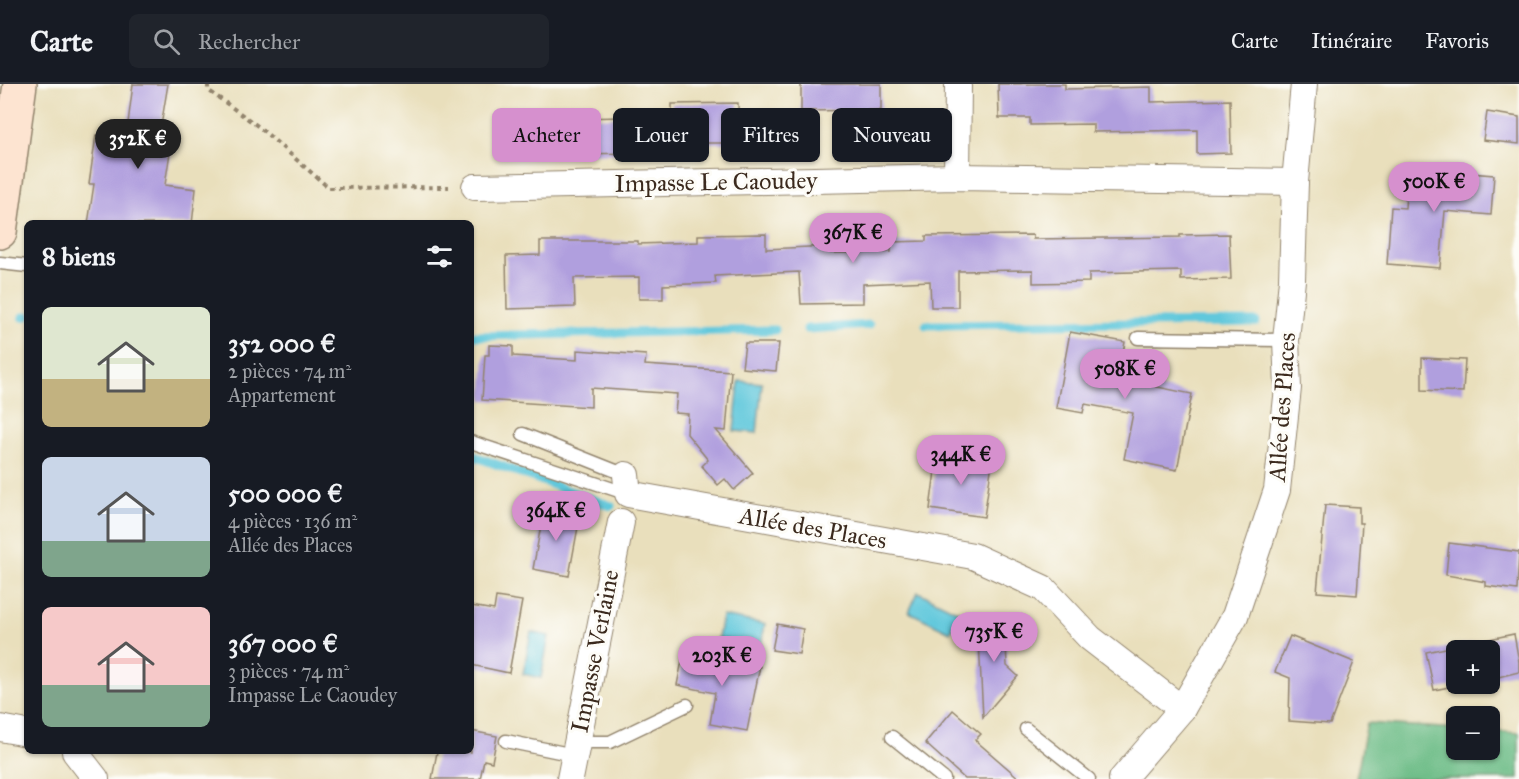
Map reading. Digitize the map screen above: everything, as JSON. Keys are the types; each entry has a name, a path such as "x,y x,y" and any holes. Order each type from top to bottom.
{"main road":[{"path":"1,213 20,84"}],"street":[{"path":"957,177 958,84"},
{"name":"Allée des Places","path":"1122,779 1182,709 1235,616 1276,490 1288,387 1286,340 1292,280 1295,182 1304,84"},
{"name":"Impasse Le Caoudey","path":"475,187 957,177 1295,182"},
{"name":"Allée des Places","path":"627,484 973,556 1043,588 1090,638 1182,709"},
{"name":"Impasse Verlaine","path":"574,759 621,522"},
{"path":"0,728 24,732"},
{"path":"77,754 96,779"}],"lane":[{"path":"0,263 24,266"},
{"path":"1138,338 1286,340"},
{"path":"523,434 627,484"},
{"path":"474,443 627,484"},
{"path":"506,741 574,759 687,705"},
{"path":"1026,729 1089,779"},
{"path":"892,736 944,779"}],"path":[{"path":"208,84 208,90 259,127 329,188 475,187"}],"green space":[{"path":"1367,723 1446,728 1446,760 1500,760 1500,732 1519,733 1519,779 1356,779"}],"water":[{"path":"739,381 762,383 757,433 734,431"},
{"path":"918,592 959,612 950,632 909,612"},
{"path":"722,616 765,624 761,646 718,638"},
{"path":"531,632 549,636 541,678 523,674"}],"building":[{"path":"133,84 168,84 158,144 171,146 165,185 196,189 192,220 89,220 94,184 89,184 96,135 126,139"},
{"path":"801,84 881,84 881,108 832,108 832,111 820,111 820,108 801,108"},
{"path":"998,84 1065,84 1065,89 1151,87 1151,102 1230,100 1231,153 1197,154 1197,130 1093,132 1093,124 1030,125 1030,118 999,118"},
{"path":"738,103 738,108 721,108 721,143 709,143 709,108 672,108 672,104"},
{"path":"1487,112 1519,117 1519,144 1483,140"},
{"path":"601,117 613,117 613,153 601,154"},
{"path":"1408,168 1494,175 1491,215 1445,211 1440,268 1387,264 1391,207 1405,208"},
{"path":"766,234 766,249 831,246 831,253 891,252 891,242 926,241 926,236 1033,235 1033,239 1229,234 1231,279 1181,280 1181,271 1089,273 1089,282 1033,283 1033,270 958,271 958,307 931,307 930,281 863,284 863,303 801,304 799,272 715,276 716,283 663,285 663,299 639,299 639,277 574,278 575,307 507,309 506,256 540,255 540,241 638,241 638,244 698,242 698,235"},
{"path":"1070,332 1125,342 1118,379 1192,394 1177,470 1124,459 1133,413 1085,404 1083,413 1056,408"},
{"path":"745,343 779,343 776,371 742,368"},
{"path":"489,345 513,346 513,356 577,360 577,350 646,355 645,365 731,371 726,431 716,430 753,473 734,490 725,479 718,485 702,466 708,460 687,434 688,414 675,413 677,394 591,388 591,407 482,400 485,355 489,355"},
{"path":"1422,358 1465,360 1463,392 1422,390"},
{"path":"937,456 992,463 984,517 930,509"},
{"path":"1325,505 1359,507 1359,523 1362,523 1357,595 1317,592"},
{"path":"544,509 580,516 569,576 533,569"},
{"path":"1449,543 1519,552 1517,590 1486,586 1486,582 1446,575"},
{"path":"496,597 522,601 509,673 474,666 474,607 494,610"},
{"path":"1005,621 1007,666 1018,676 983,717 978,622"},
{"path":"777,624 803,629 799,654 772,650"},
{"path":"1514,634 1519,672 1500,677 1500,640 1485,640"},
{"path":"1290,636 1354,662 1330,724 1289,721 1290,678 1275,672"},
{"path":"1446,648 1446,688 1434,690 1426,652"},
{"path":"684,651 760,666 747,731 710,724 715,693 677,685"},
{"path":"953,710 981,734 975,740 1020,779 965,779 925,743"},
{"path":"474,732 497,736 492,762 484,760 480,779 432,779 437,754 474,754"}],"waterway":[{"path":"926,325 1256,322"},
{"path":"807,329 869,325"},
{"path":"474,336 775,330"},
{"path":"474,456 611,506"}]}
